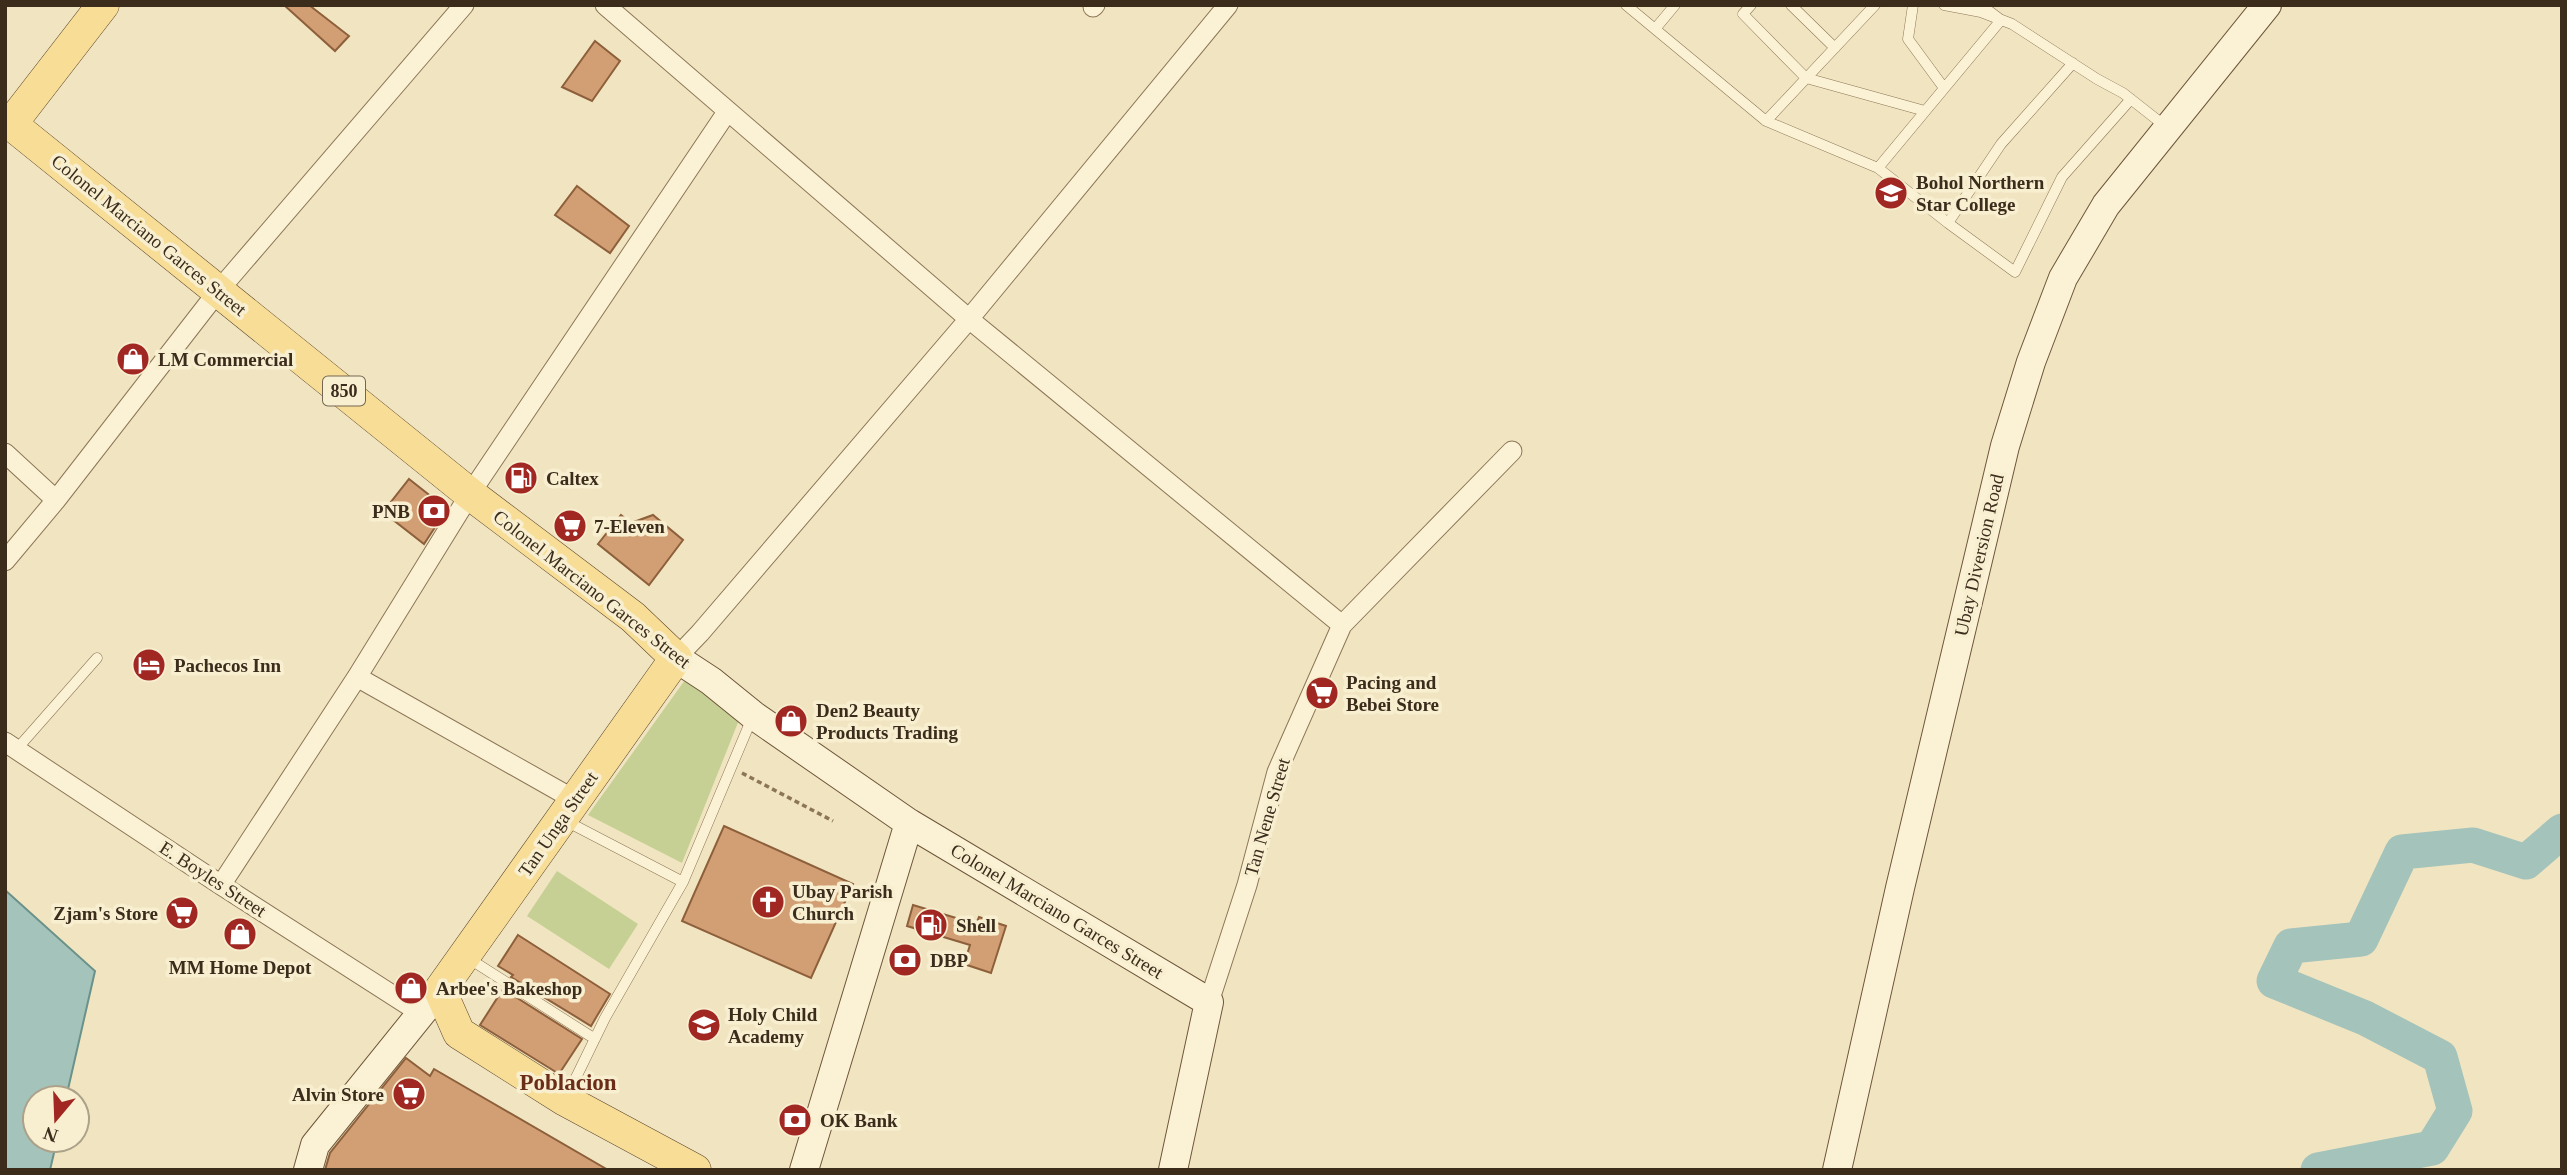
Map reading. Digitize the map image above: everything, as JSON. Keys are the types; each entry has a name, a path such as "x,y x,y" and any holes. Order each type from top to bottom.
{"main road":[{"name":"850","path":"7,125 103,5"},
{"name":"Colonel Marciano Garces Street","path":"7,125 219,290 470,494 633,617 676,658"},
{"name":"Tan Unga Street","path":"431,1002 676,658"},
{"path":"431,1002 459,1033 565,1100 695,1170"}],"street":[{"path":"5,561 56,500 219,290 464,5"},
{"path":"605,5 969,319 1342,625"},
{"path":"676,658 969,319 1228,5"},
{"name":"Ubay Diversion Road","path":"1837,1170 1900,888 2002,459 2031,362 2069,267 2106,205 2267,5"},
{"path":"221,885 357,677 470,494 727,112"},
{"name":"Tan Nene Street","path":"1173,1170 1209,1002 1247,885 1276,772 1342,625 1512,451"},
{"path":"5,453 56,500"},
{"name":"Colonel Marciano Garces Street","path":"676,658 909,823 1209,1002"},
{"path":"357,677 568,809"},
{"name":"E. Boyles Street","path":"10,746 221,885 431,1002"},
{"path":"804,1170 909,823"},
{"path":"308,1170 315,1145 431,1002"}],"lane":[{"path":"1626,5 1766,121 1878,168 2015,272 2062,177 2131,99"},
{"path":"1655,29 1675,5"},
{"path":"1751,5 1744,14 1806,78 1925,111"},
{"path":"1791,5 1835,48"},
{"path":"1766,121 1874,5"},
{"path":"1913,5 1908,39 1944,88"},
{"path":"1944,5 1981,12 2012,24 2131,99 2168,128"},
{"path":"1981,5 2001,20"},
{"path":"1878,168 2001,20"},
{"path":"1948,223 2001,144 2073,63"},
{"path":"10,746 97,658"},
{"path":"565,1100 594,1039 683,882 754,715"},
{"path":"568,809 683,882"},
{"path":"464,956 594,1039"}],"path":[{"path":"730,767 833,821"}],"green space":[{"path":"685,680 739,720 682,863 588,815"},
{"path":"557,871 638,924 609,969 527,916"}],"water":[{"path":"5,890 95,971 69,1084 21,1084 21,1154 54,1154 50,1170 5,1170"}],"building":[{"path":"284,5 309,5 349,36 335,51"},
{"path":"595,41 620,61 592,101 562,87"},
{"path":"577,186 629,226 610,253 555,215"},
{"name":"Caltex","path":"526,468 531,484 516,488 512,472"},
{"path":"409,479 447,509 424,544 383,512"},
{"path":"621,515 631,523 653,515 683,540 649,585 598,544"},
{"name":"Ubay Parish Church","path":"724,826 853,884 811,978 682,921"},
{"path":"913,905 976,924 979,917 1006,926 991,973 964,964 970,945 907,926"},
{"path":"518,935 610,994 591,1026 511,977 513,975 498,966"},
{"path":"503,989 582,1039 559,1074 480,1025"},
{"path":"406,1058 430,1076 434,1069 608,1170 325,1170 330,1153"}],"waterway":[{"path":"2318,1170 2432,1148 2455,1111 2440,1057 2365,1018 2274,981 2291,946 2361,939 2402,852 2473,845 2526,862 2562,831"}],"place":[{"name":"Bohol Northern Star College","path":"1891,193"},
{"name":"LM Commercial","path":"133,359"},
{"name":"Caltex","path":"521,478"},
{"name":"PNB","path":"434,511"},
{"name":"7-Eleven","path":"570,526"},
{"name":"Pachecos Inn","path":"149,665"},
{"name":"Pacing and Bebei Store","path":"1322,693"},
{"name":"Den2 Beauty Products Trading","path":"791,721"},
{"name":"Ubay Parish Church","path":"768,902"},
{"name":"Zjam's Store","path":"182,913"},
{"name":"Shell","path":"931,925"},
{"name":"MM Home Depot","path":"240,934"},
{"name":"DBP","path":"905,960"},
{"name":"Arbee's Bakeshop","path":"411,988"},
{"name":"Holy Child Academy","path":"704,1025"},
{"name":"Alvin Store","path":"409,1094"},
{"name":"OK Bank","path":"795,1120"}],"district":[{"name":"Poblacion","path":"568,1082"}]}
